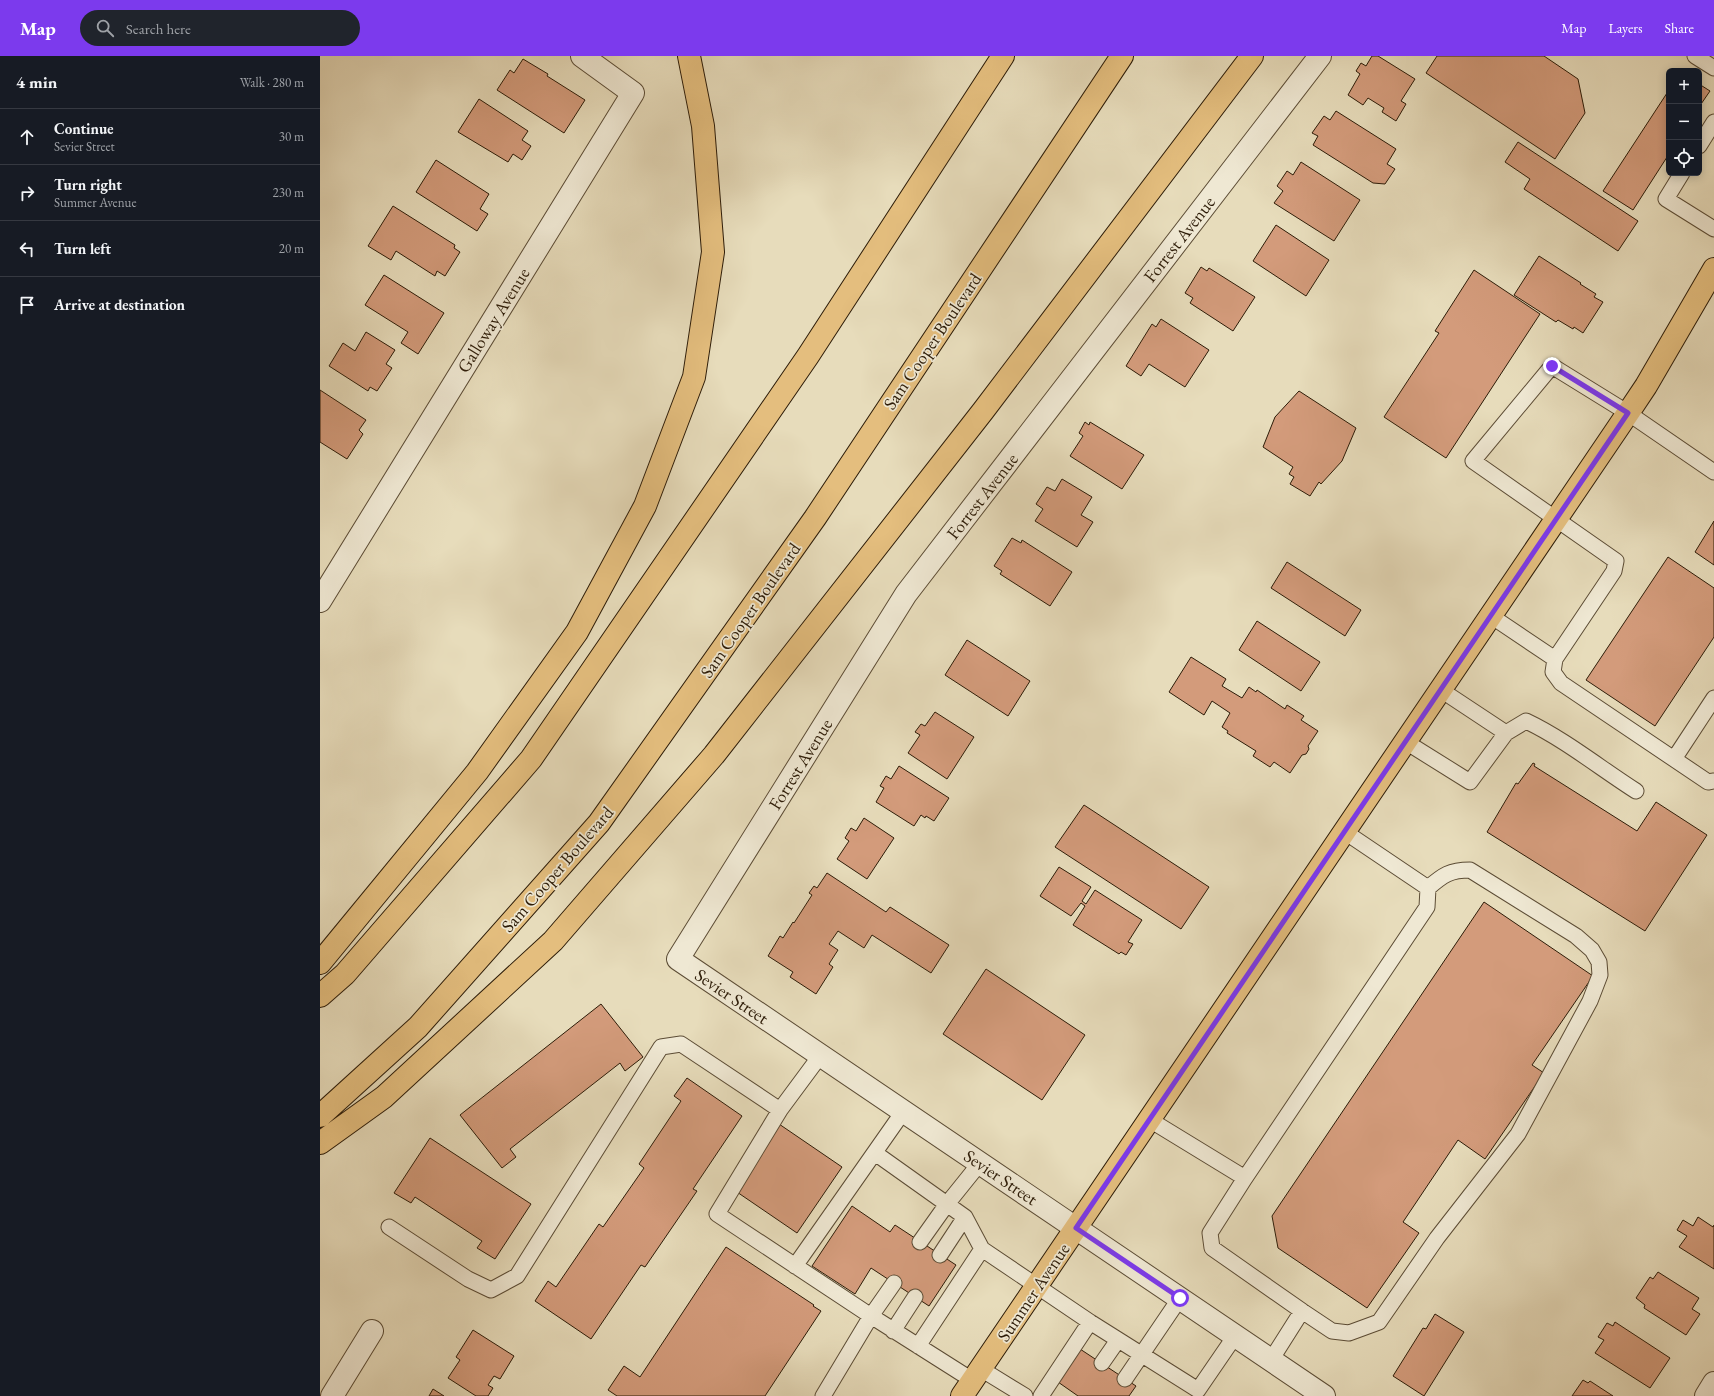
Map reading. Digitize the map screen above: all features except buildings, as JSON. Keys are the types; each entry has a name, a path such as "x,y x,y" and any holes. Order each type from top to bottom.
{"main road":[{"path":"320,963 477,772 577,632 645,506 694,377 713,252 703,126 690,56"},
{"path":"320,996 345,974 531,759 808,356 1003,56"},
{"name":"Sam Cooper Boulevard","path":"320,1116 418,1027 599,824 815,518 1122,56"},
{"path":"320,1143 384,1097 553,941 714,755 983,411 1252,56"},
{"name":"Summer Avenue","path":"972,1382 1557,520 1708,293 1714,269"}],"street":[{"name":"Galloway Avenue","path":"320,601 634,93 582,56"},
{"name":"Forrest Avenue","path":"678,959 906,594 1320,56"},
{"name":"Sevier Street","path":"678,959 1324,1396"},
{"path":"332,1396 372,1331"},
{"path":"1706,1396 1714,1383"}],"lane":[{"path":"1695,56 1714,68"},
{"path":"1702,141 1714,122"},
{"path":"1680,176 1666,199 1714,229"},
{"path":"1714,472 1628,413 1552,366 1473,461 1616,561 1614,571 1555,659 1553,672 1561,683 1708,782 1714,781"},
{"path":"1491,616 1555,659"},
{"path":"1441,690 1506,733"},
{"path":"1674,759 1714,698"},
{"path":"1406,742 1470,782 1506,733 1526,721 1548,732 1636,792"},
{"path":"1346,832 1428,888"},
{"path":"1454,870 1470,870 1576,936 1592,950 1599,962 1600,975 1590,1001 1518,1134 1437,1238 1378,1322 1348,1333 1332,1331 1212,1248 1210,1233 1244,1178 1427,907 1428,888 1454,870"},
{"path":"389,1227 468,1279 491,1290 517,1276 661,1047 681,1044 780,1110"},
{"path":"820,1056 780,1110 717,1214 972,1382 1024,1396"},
{"path":"795,1266 904,1112"},
{"path":"1150,1120 1244,1178"},
{"path":"875,1153 965,1217 982,1249 1090,1322 1198,1390 1235,1336"},
{"path":"920,1242 947,1204 980,1163"},
{"path":"940,1255 965,1217"},
{"path":"918,1346 982,1249"},
{"path":"823,1396 871,1316 894,1283"},
{"path":"893,1331 914,1297"},
{"path":"1125,1379 1180,1298"},
{"path":"1271,1360 1302,1311"},
{"path":"1041,1396 1090,1322"},
{"path":"1102,1363 1118,1340"}],"route":[{"path":"1180,1298 1076,1228 1346,832 1628,413 1552,366"}]}
